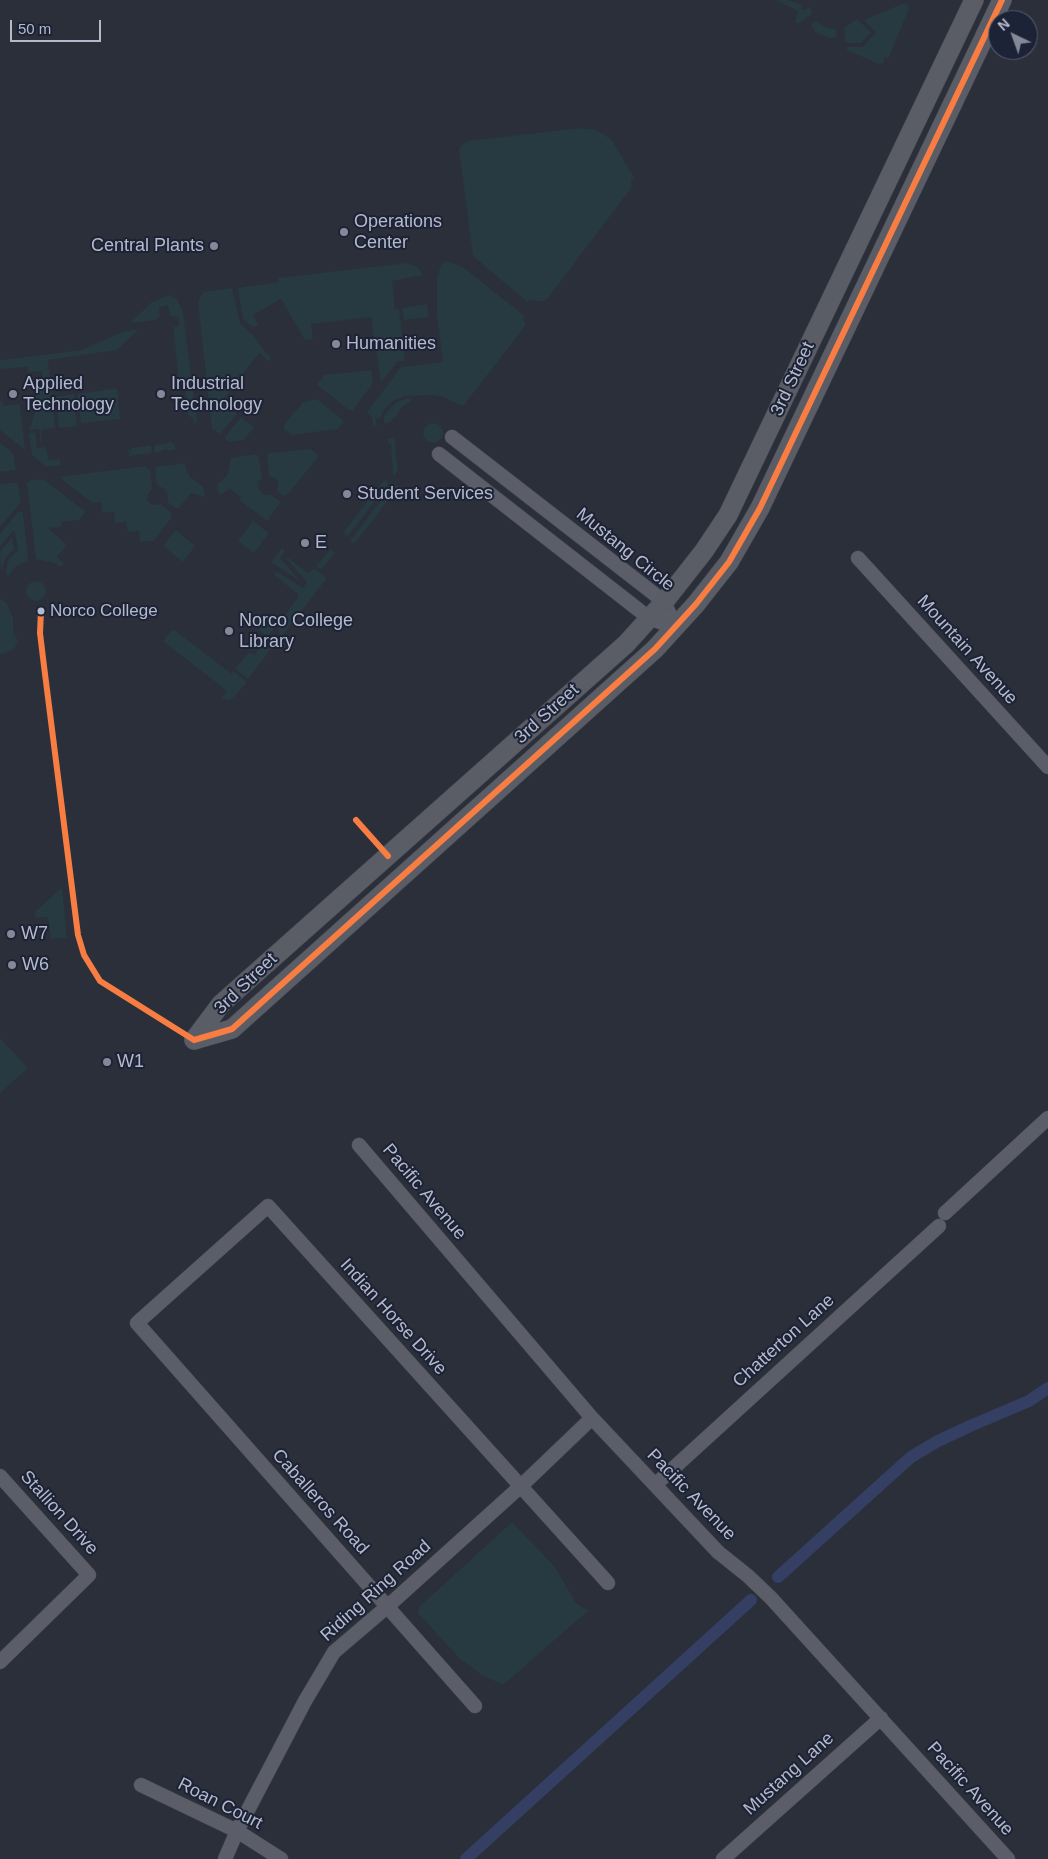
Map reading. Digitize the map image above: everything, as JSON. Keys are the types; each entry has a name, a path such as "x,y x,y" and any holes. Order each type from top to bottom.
{"street":[{"name":"3rd Street","path":"974,0 728,515 704,551 664,602 626,644 221,1004 194,1040 232,1029 633,669 676,628 729,562 760,508 1002,0"},
{"path":"824,314 846,328"},
{"name":"Mustang Circle","path":"452,437 664,602 676,628"},
{"path":"439,454 649,618 676,628"},
{"name":"Mountain Avenue","path":"858,558 1048,767"},
{"name":"Chatterton Lane","path":"655,1484 942,1219 1048,1118"},
{"name":"Pacific Avenue","path":"359,1145 592,1418 718,1552 748,1576 771,1598 1008,1859"},
{"name":"Indian Horse Drive","path":"137,1323 268,1206 608,1583"},
{"name":"Caballeros Road","path":"137,1323 475,1706"},
{"name":"Riding Ring Road","path":"224,1859 304,1701 334,1652 521,1486 592,1418"},
{"name":"Stallion Drive","path":"0,1476 89,1575 0,1662"},
{"name":"Mustang Lane","path":"723,1859 881,1718"},
{"name":"Roan Court","path":"141,1785 237,1831 281,1859"}],"shaded area":[{"path":"776,0 787,0 803,5 801,9 811,8 812,14 798,24 795,22 798,11"},
{"path":"904,3 908,4 909,9 888,59 885,57 883,63 878,64 847,50 846,47 863,47 876,32 864,20"},
{"path":"857,19 871,32 861,43 846,43 844,28"},
{"path":"815,21 825,27 836,29 837,37 829,38 815,32 811,24"},
{"path":"579,128 597,130 612,140 634,178 631,180 632,187 548,298 543,302 531,300 527,302 473,256 459,149 468,141"},
{"path":"447,261 463,267 522,314 525,317 523,318 526,325 464,405 432,395 404,396 391,402 380,418 375,418 377,425 373,425 372,417 367,412 401,367 443,362 437,316 437,277 441,265"},
{"path":"407,263 417,267 423,275 392,281 395,309 399,309 405,361 398,361 381,382 371,317 311,324 313,339 305,340 281,299 253,315 258,325 253,328 243,319 238,288 279,282 278,278"},
{"path":"232,288 240,323 254,336 270,356 270,362 259,353 222,401 237,414 220,434 212,429 198,303 204,292"},
{"path":"169,295 177,299 183,312 197,422 194,424 193,419 188,415 185,382 179,381 173,327 179,326 178,317 170,316 168,305 159,307 160,316 156,320 131,322 152,302"},
{"path":"427,304 429,317 404,320 402,308"},
{"path":"139,329 117,350 48,360 55,428 41,430 41,443 39,429 29,430 35,413 36,391 43,382 42,371 28,372 27,367 0,369 0,360 82,350 122,332"},
{"path":"371,370 373,383 353,410 349,410 317,385 324,375"},
{"path":"117,388 120,419 81,423 77,394"},
{"path":"74,394 76,407 57,409 56,397"},
{"path":"408,398 413,399 401,408 391,422 384,423 384,416 391,407 399,401"},
{"path":"317,399 342,419 343,423 338,429 292,435 284,430 284,425 303,402"},
{"path":"0,401 3,401 3,406 20,404 25,450 0,430"},
{"path":"75,410 77,426 59,428 57,412"},
{"path":"241,417 254,427 244,440 229,442 224,438"},
{"path":"433,423 440,426 443,433 440,440 433,443 426,440 423,433 426,426"},
{"path":"29,433 35,433 37,448 46,447 49,460 60,459 61,465 46,467 32,455"},
{"path":"394,438 398,471 393,477 391,443 388,443 388,439"},
{"path":"169,441 175,444 175,450 167,451 167,449 155,453 154,445 169,443"},
{"path":"0,443 13,453 16,470 0,472"},
{"path":"151,445 152,453 129,456 129,450 132,450 132,448"},
{"path":"311,449 319,456 287,495 282,495 277,491 277,480 269,475 267,456 269,453"},
{"path":"256,454 259,458 262,477 258,483 259,490 264,495 272,495 281,502 267,521 239,500 241,497 230,489 219,495 218,489 218,484 228,474 231,458"},
{"path":"185,463 186,470 191,478 203,486 205,497 191,493 179,508 175,508 167,502 166,490 157,485 155,470 156,467"},
{"path":"144,466 150,470 152,486 147,500 153,505 161,504 171,512 172,517 154,541 140,542 139,531 128,532 126,522 115,523 114,512 102,513 101,502 92,503 59,477"},
{"path":"43,479 86,512 79,520 61,522 62,527 48,528 67,545 57,557 64,563 61,567 54,563 36,559 27,483 31,480"},
{"path":"384,480 389,483 348,536 343,533"},
{"path":"16,482 21,502 0,527 0,484"},
{"path":"394,483 399,487 354,544 350,541"},
{"path":"18,512 23,512 28,560 15,567 8,577 6,571 8,560 18,550 15,532 13,531 0,547 0,534"},
{"path":"253,521 269,533 254,553 238,541"},
{"path":"176,530 195,546 183,562 163,546"},
{"path":"12,537 14,549 5,558 1,571 0,552"},
{"path":"282,548 285,551 280,558 300,581 271,562"},
{"path":"331,549 335,553 321,570 316,566"},
{"path":"287,557 308,573 314,568 327,578 280,639 278,628 281,620 298,598 298,594 274,575 276,571 303,588 307,582"},
{"path":"36,581 43,584 46,591 43,598 36,601 29,598 26,591 29,584"},
{"path":"0,598 7,604 13,618 13,631 18,642 14,649 0,654"},
{"path":"269,617 274,621 274,628 269,635 273,638 274,645 248,679 235,669 249,652 254,655 268,637 259,630"},
{"path":"173,629 232,674 233,671 247,682 234,697 229,700 221,699 227,691 163,641"},
{"path":"62,887 67,938 51,939 48,917 35,918 35,912"},
{"path":"0,1038 28,1068 0,1093"},
{"path":"512,1522 555,1567 576,1603 588,1611 503,1685 482,1675 459,1658 418,1613 419,1607"}],"waterway":[{"path":"778,1577 911,1457 938,1441 1029,1401 1048,1388"},
{"path":"466,1859 751,1600"}],"transit line":[{"path":"194,1040 232,1029 655,649 696,604 729,562 760,508 1002,0"},
{"path":"41,611 40,633 44,666 78,935 84,955 100,981 194,1040"},
{"path":"356,820 388,856"}],"place":[{"name":"Operations Center","path":"344,232"},
{"name":"Central Plants","path":"214,246"},
{"name":"Humanities","path":"336,344"},
{"name":"Applied Technology","path":"13,394"},
{"name":"Industrial Technology","path":"161,394"},
{"name":"Student Services","path":"347,494"},
{"name":"E","path":"305,543"},
{"name":"Norco College","path":"41,611"},
{"name":"Norco College Library","path":"229,631"},
{"name":"W7","path":"11,934"},
{"name":"W6","path":"12,965"},
{"name":"W1","path":"107,1062"}]}
